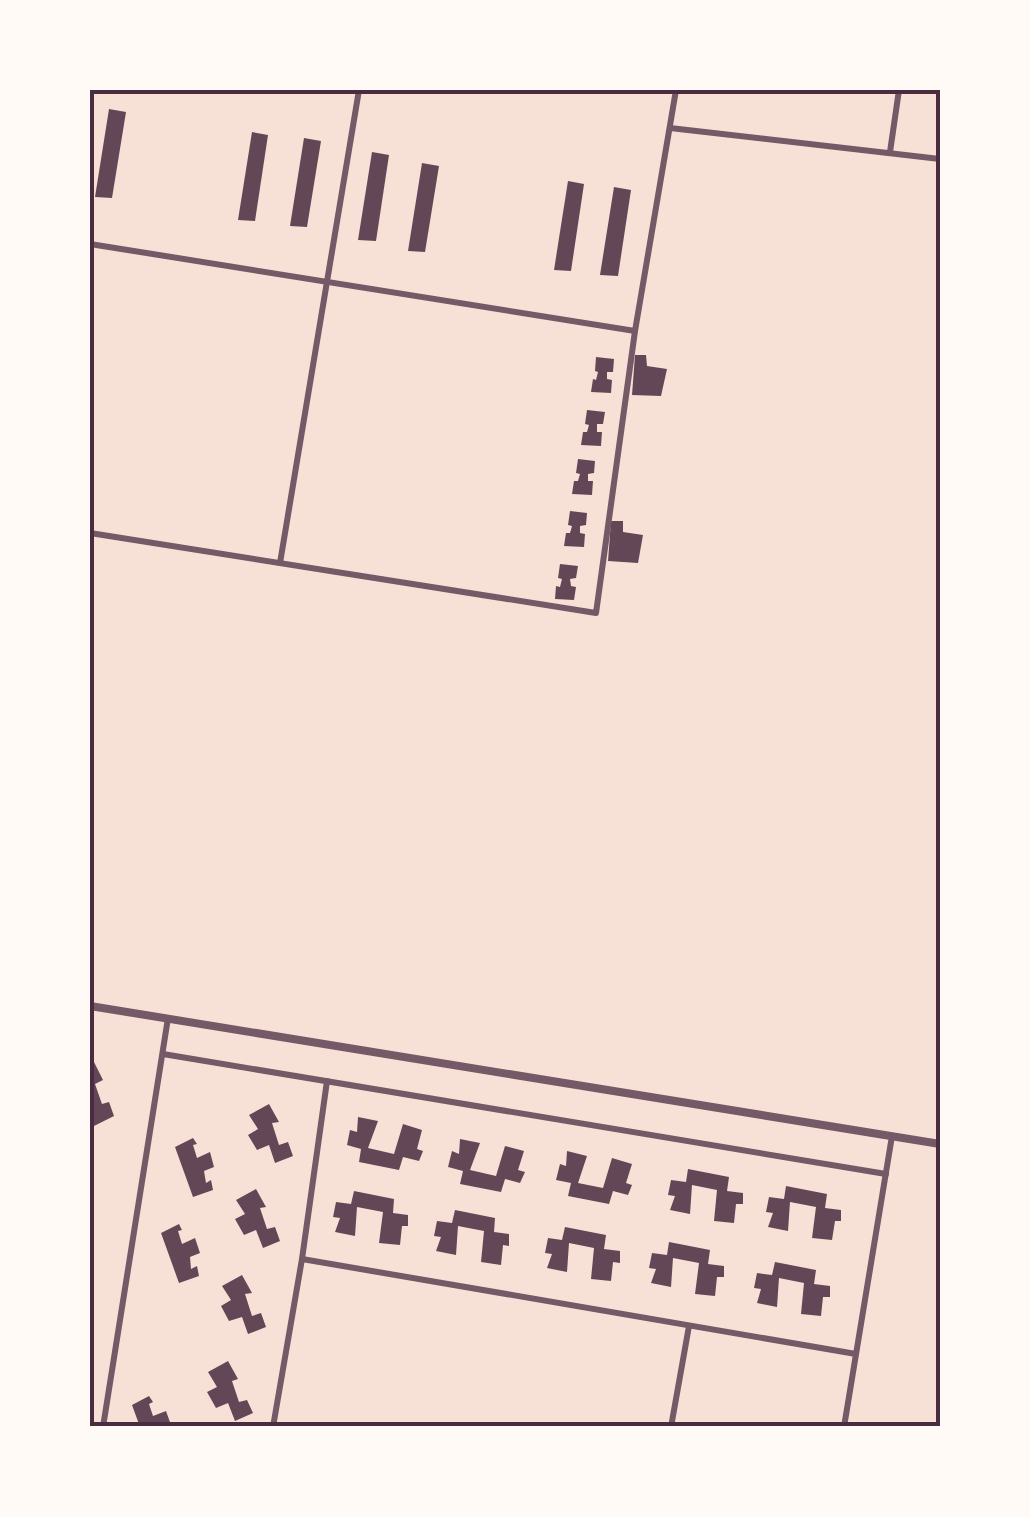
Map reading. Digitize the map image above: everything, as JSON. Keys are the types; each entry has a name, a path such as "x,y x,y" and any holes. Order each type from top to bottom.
{"street":[{"path":"280,564 359,90"},
{"path":"90,534 596,613 634,331 676,90"},
{"path":"890,152 899,90"},
{"path":"670,128 940,159"},
{"path":"90,244 634,331"},
{"path":"90,1006 940,1144"},
{"path":"103,1427 168,1018"},
{"path":"162,1054 886,1174"},
{"path":"273,1427 328,1081"},
{"path":"844,1427 892,1136"},
{"path":"302,1259 856,1354"},
{"path":"671,1427 689,1326"}],"building":[{"path":"109,109 126,112 112,198 95,197"},
{"path":"252,132 268,135 255,221 238,220"},
{"path":"304,138 321,141 307,227 290,226"},
{"path":"372,152 389,155 376,241 358,240"},
{"path":"422,163 439,166 425,252 408,251"},
{"path":"568,181 584,184 571,271 554,270"},
{"path":"614,187 631,190 618,276 600,275"},
{"path":"635,355 646,355 647,366 667,369 661,396 632,395"},
{"path":"596,357 614,359 613,372 607,372 607,379 612,380 611,393 591,392 598,372"},
{"path":"587,410 605,412 603,424 597,424 597,432 602,432 601,446 581,445 589,425 585,424"},
{"path":"578,459 595,461 594,473 588,474 588,481 593,481 592,495 572,494 580,474 576,473"},
{"path":"570,511 587,513 586,525 580,526 580,533 585,534 584,547 564,546 572,526 568,525"},
{"path":"611,521 623,521 623,532 643,535 638,563 608,561"},
{"path":"560,564 578,566 576,578 570,579 571,586 576,587 574,600 555,599 556,586 560,587 562,579 558,578"},
{"path":"94,1062 103,1080 95,1084 102,1104 109,1102 114,1116 94,1126 90,1063"},
{"path":"269,1104 279,1122 272,1123 279,1145 288,1142 293,1156 275,1163 269,1145 257,1150 248,1135 258,1129 249,1115"},
{"path":"358,1117 378,1121 368,1148 394,1154 403,1124 422,1130 417,1149 423,1151 419,1161 403,1157 399,1170 359,1162 361,1149 347,1145 350,1130 357,1132"},
{"path":"193,1138 197,1158 210,1152 214,1167 204,1171 206,1183 211,1180 213,1190 193,1197 175,1147"},
{"path":"460,1139 480,1143 470,1170 496,1176 505,1146 524,1151 518,1170 525,1172 520,1183 505,1179 501,1192 460,1184 463,1171 448,1167 452,1151 459,1154"},
{"path":"567,1151 587,1156 578,1183 603,1188 612,1158 632,1164 626,1183 632,1185 628,1195 613,1191 609,1204 568,1196 571,1183 556,1180 560,1164 566,1166"},
{"path":"688,1169 729,1177 727,1191 743,1193 743,1204 736,1204 734,1223 714,1221 717,1190 692,1185 690,1214 670,1210 675,1196 668,1195 671,1180 686,1182"},
{"path":"786,1186 827,1194 825,1208 841,1210 841,1221 835,1221 832,1240 812,1238 816,1207 790,1202 788,1231 768,1227 773,1213 766,1212 769,1197 784,1199"},
{"path":"256,1189 266,1207 260,1208 267,1229 275,1227 280,1241 263,1248 256,1230 244,1235 235,1219 245,1214 236,1200"},
{"path":"354,1191 394,1199 393,1213 408,1215 400,1245 379,1243 383,1212 357,1207 355,1236 335,1232 340,1218 333,1217 336,1202 351,1204"},
{"path":"455,1210 495,1218 494,1232 509,1234 509,1246 503,1245 501,1265 481,1262 484,1231 458,1226 456,1255 436,1251 441,1237 434,1236 437,1221 452,1223"},
{"path":"179,1224 182,1244 195,1238 200,1253 190,1257 191,1269 197,1266 199,1276 179,1283 161,1233"},
{"path":"565,1227 606,1235 604,1249 620,1251 620,1263 613,1262 611,1281 591,1279 594,1248 569,1243 567,1272 547,1268 552,1254 545,1253 548,1238 562,1240"},
{"path":"669,1242 710,1250 708,1264 724,1266 724,1277 717,1277 715,1296 695,1294 699,1263 673,1258 671,1287 651,1283 656,1269 649,1268 652,1253 667,1255"},
{"path":"775,1262 816,1270 814,1284 830,1286 830,1297 823,1297 821,1316 801,1314 804,1283 779,1278 777,1307 757,1303 761,1289 754,1288 757,1273 772,1275"},
{"path":"242,1275 252,1293 245,1294 252,1316 261,1313 266,1327 248,1334 242,1317 229,1321 221,1306 231,1300 222,1286"},
{"path":"228,1361 238,1379 232,1381 239,1402 247,1400 253,1413 235,1421 228,1403 216,1408 207,1392 217,1387 208,1372"},
{"path":"149,1396 153,1416 166,1411 171,1425 140,1427 132,1405"}]}
